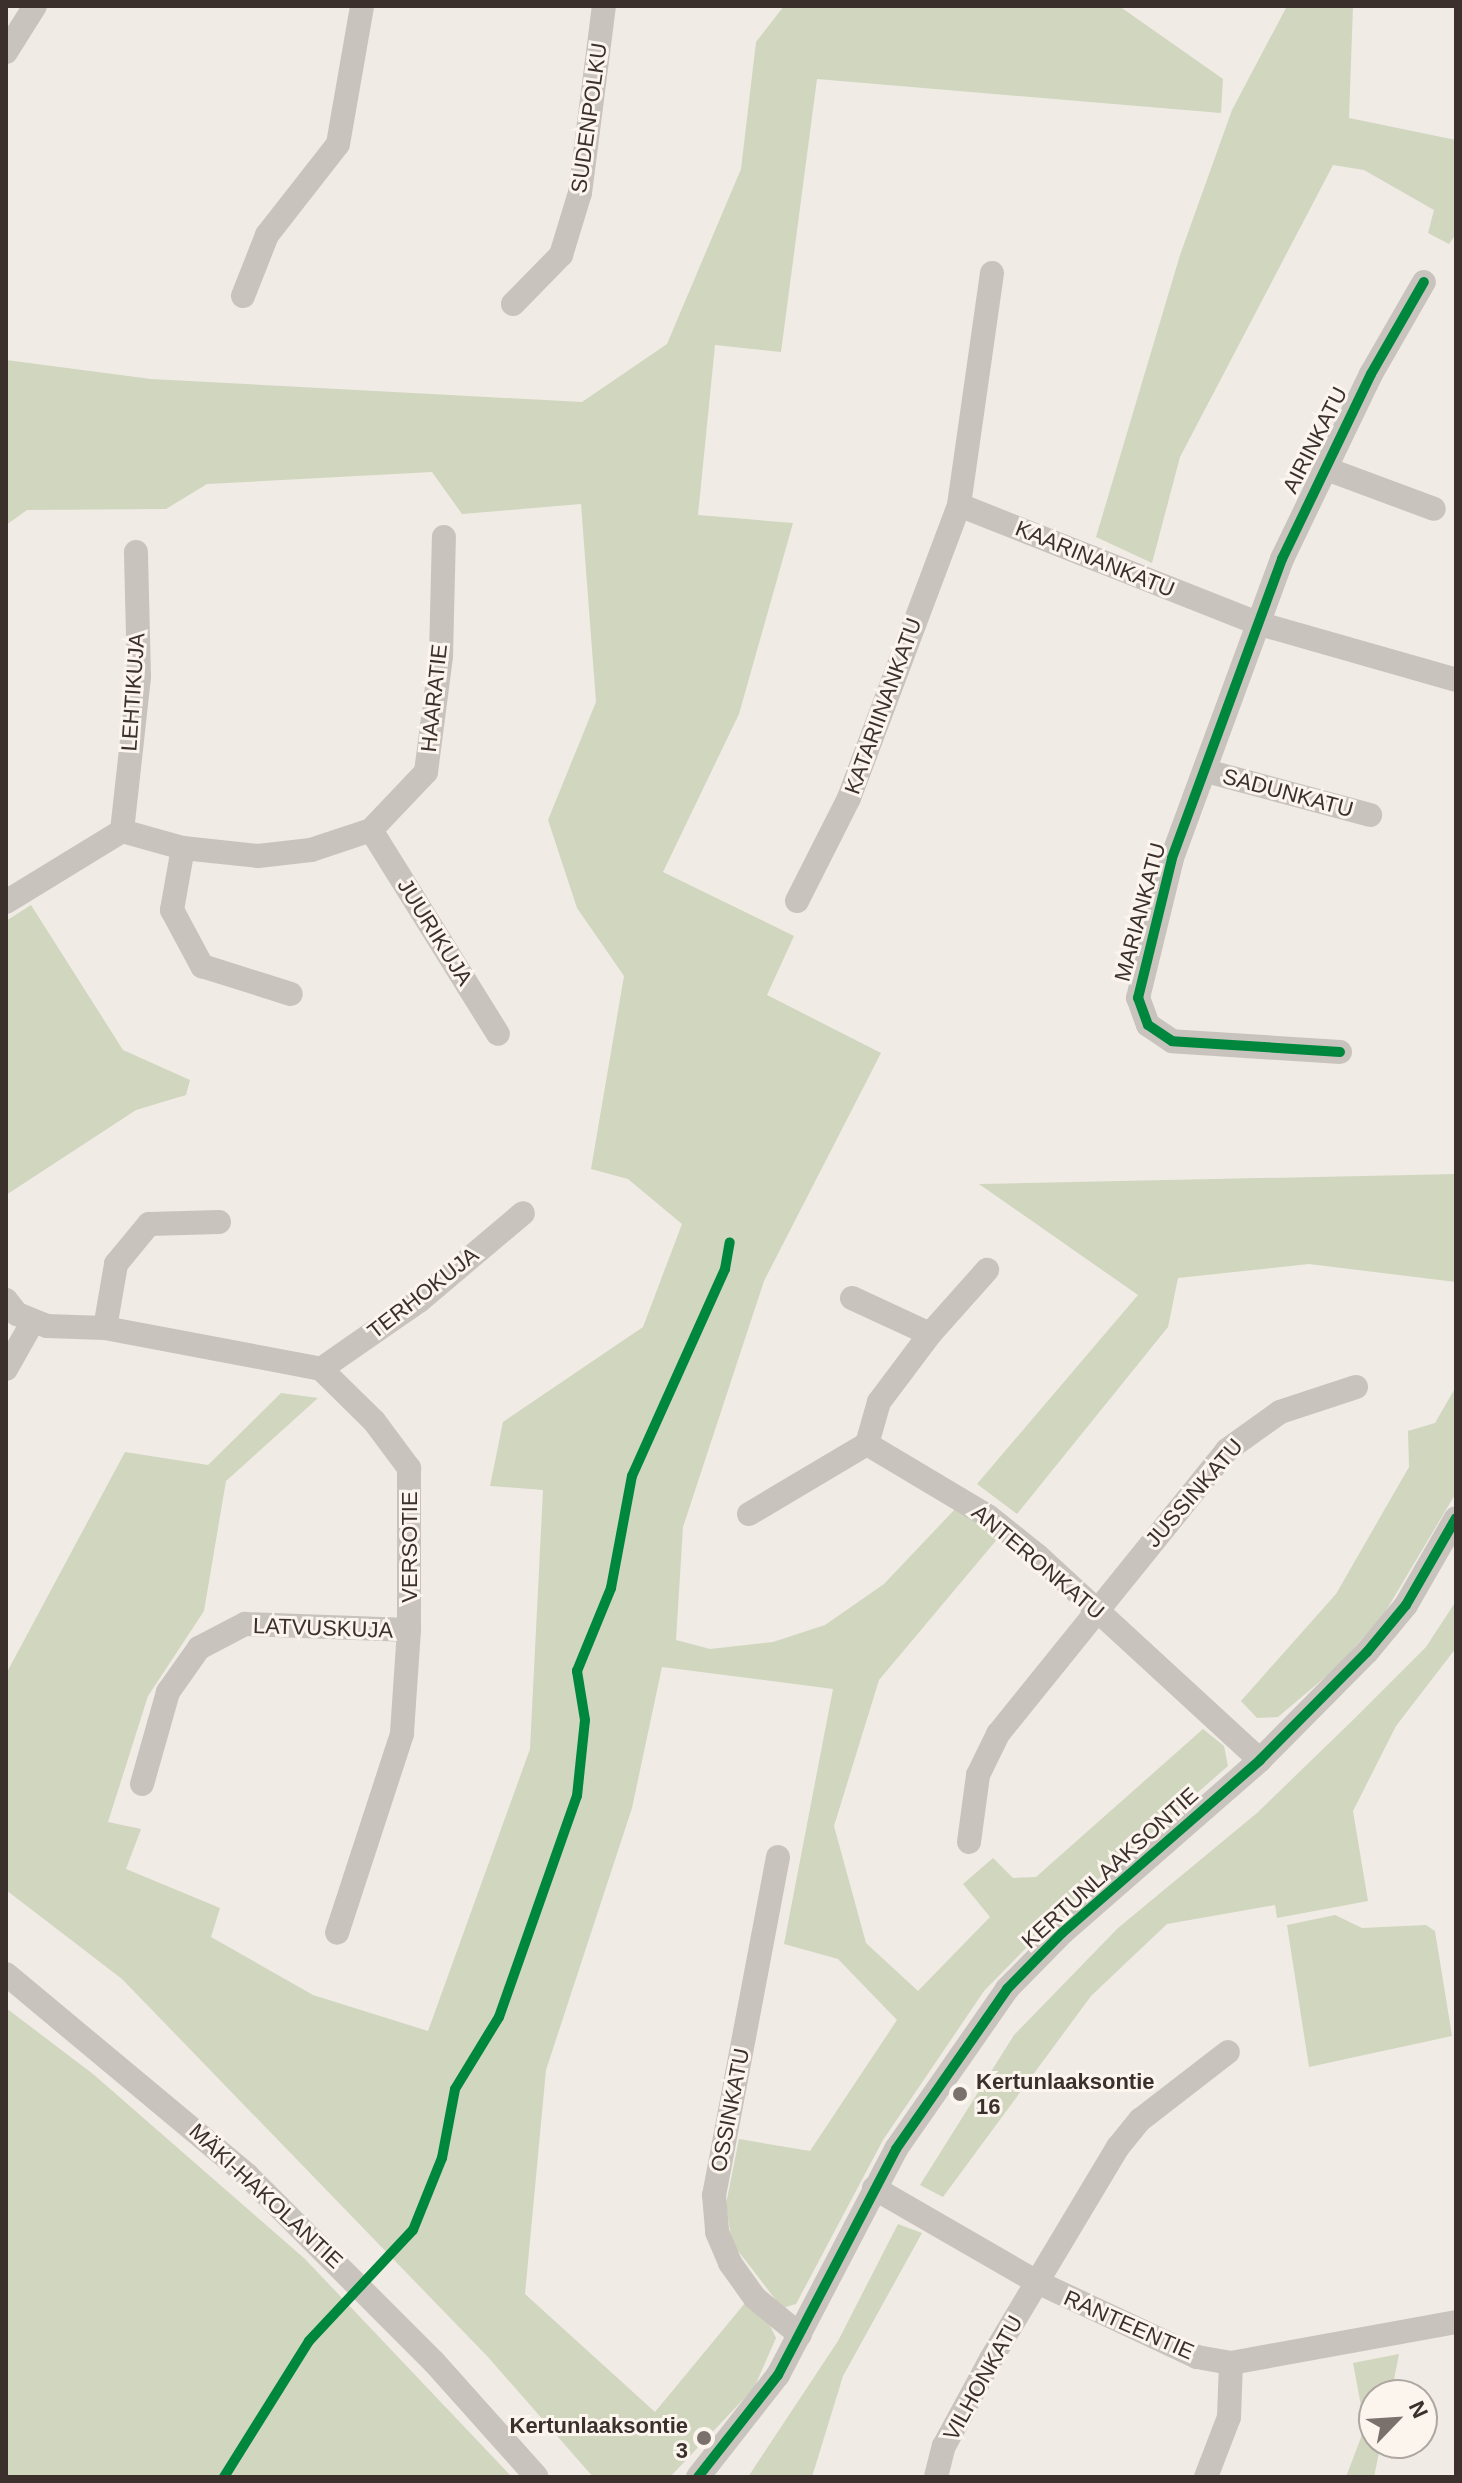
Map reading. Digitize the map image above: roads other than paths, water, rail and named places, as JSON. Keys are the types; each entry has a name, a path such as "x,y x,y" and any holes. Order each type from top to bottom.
{"street":[{"path":"6,52 35,6"},
{"path":"243,296 267,235 338,144 362,6"},
{"name":"SUDENPOLKU","path":"513,304 561,255 580,193 604,6"},
{"path":"959,505 992,273"},
{"name":"AIRINKATU","path":"1260,624 1324,468 1424,282"},
{"path":"1324,468 1434,509"},
{"name":"KAARINANKATU","path":"959,505 1260,624 1456,680"},
{"name":"KATARIINANKATU","path":"797,901 849,798 959,505"},
{"name":"HAARATIE","path":"122,831 183,848 258,856 311,850 371,830 426,772 441,656 444,537"},
{"name":"LEHTIKUJA","path":"122,831 139,677 136,552"},
{"name":"MARIANKATU","path":"1260,624 1172,858 1141,972 1138,998 1148,1025 1172,1041 1340,1052"},
{"name":"SADUNKATU","path":"1206,771 1370,815"},
{"name":"JUURIKUJA","path":"371,830 498,1034"},
{"path":"6,902 122,831"},
{"path":"183,848 172,910 202,966 291,994"},
{"name":"TERHOKUJA","path":"321,1369 419,1301 523,1213"},
{"path":"105,1328 116,1264 149,1224 219,1222"},
{"path":"749,1514 867,1444 879,1402 930,1334 987,1270"},
{"path":"852,1298 930,1334"},
{"path":"6,1300 32,1323 105,1328 321,1369"},
{"path":"6,1369 32,1323"},
{"name":"VERSOTIE","path":"321,1369 374,1421 409,1468 409,1630 402,1734 337,1933"},
{"name":"JUSSINKATU","path":"969,1842 978,1775 998,1734 1097,1610 1253,1427 1356,1387"},
{"name":"ANTERONKATU","path":"867,1444 988,1516 1097,1610 1260,1760"},
{"name":"KERTUNLAAKSONTIE","path":"698,2477 739,2432 800,2335 874,2188 929,2094 1007,1989 1062,1933 1260,1760 1406,1605 1456,1518"},
{"name":"LATVUSKUJA","path":"142,1784 168,1692 199,1648 245,1624 409,1630"},
{"name":"OSSINKATU","path":"778,1857 714,2195 717,2232 730,2263 755,2298 800,2335"},
{"name":"MÄKI-HAKOLANTIE","path":"6,1974 247,2175 434,2362 537,2477"},
{"name":"VILHONKATU","path":"936,2477 944,2446 1037,2282 1140,2120 1228,2052"},
{"name":"RANTEENTIE","path":"874,2188 1037,2282 1151,2340 1231,2363 1456,2322"},
{"path":"1206,2477 1229,2417 1231,2363"}],"place":[{"name":"Kertunlaaksontie 16","path":"960,2094"},
{"name":"Kertunlaaksontie 3","path":"704,2438"}]}
